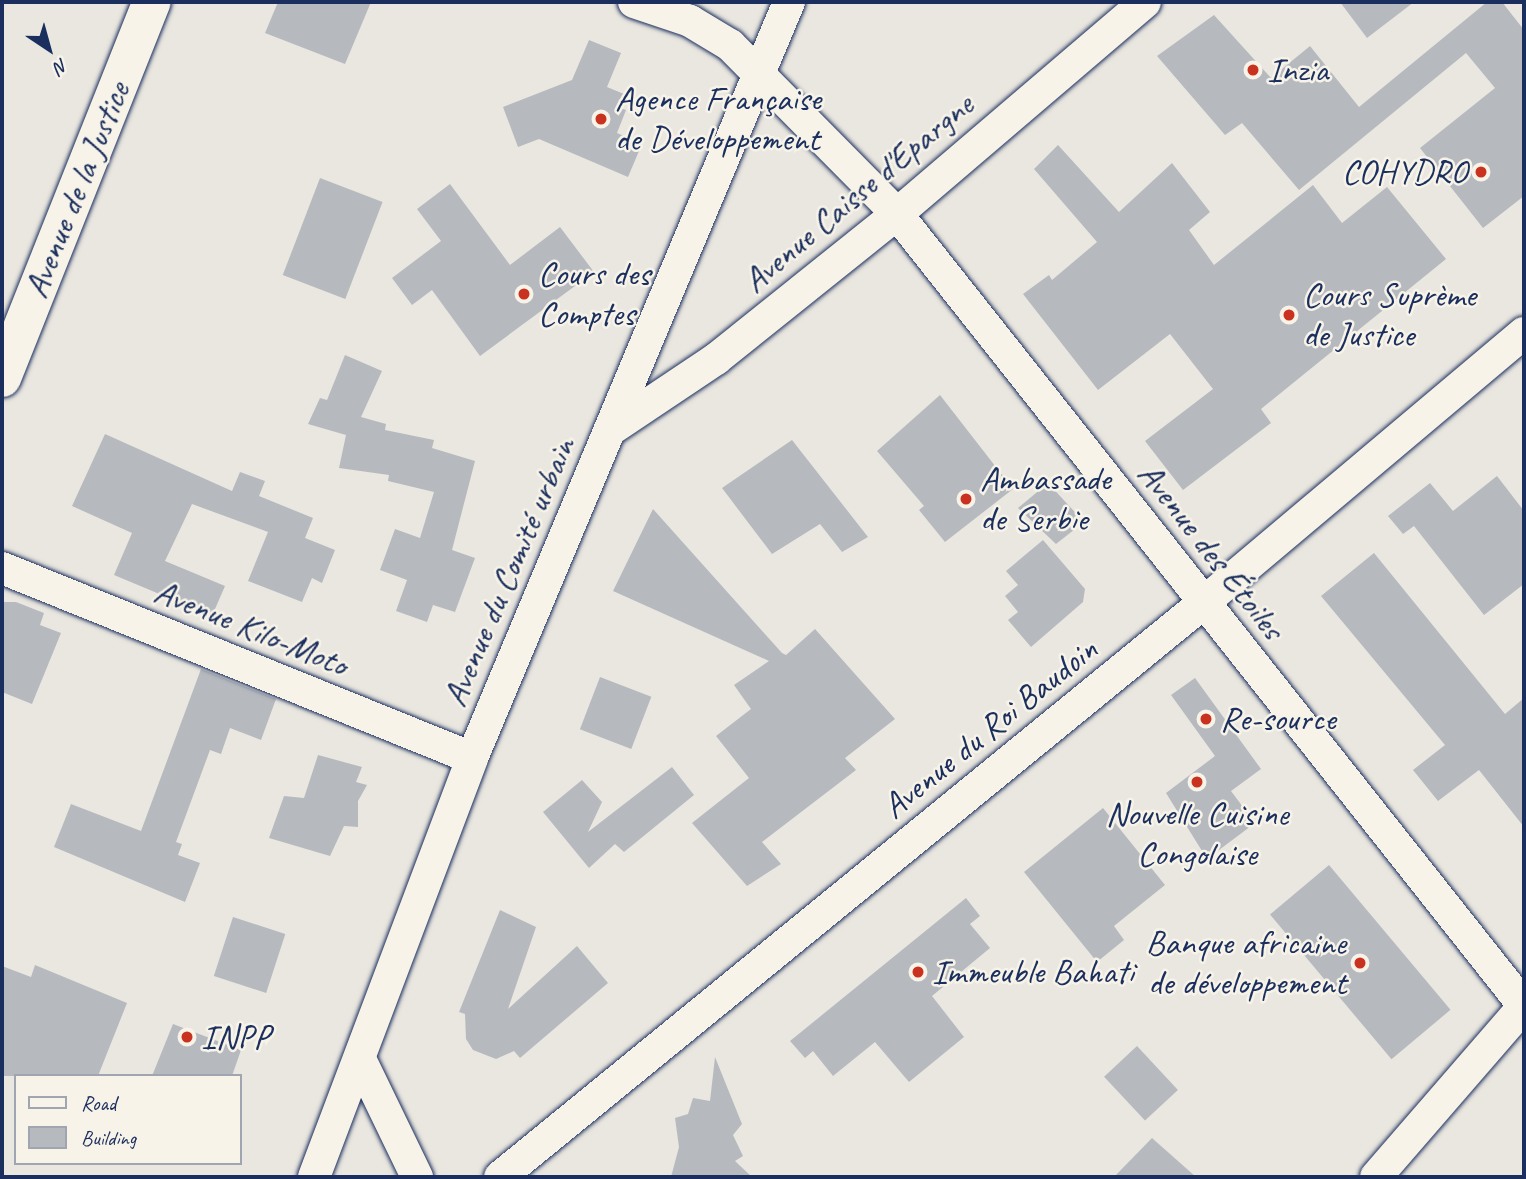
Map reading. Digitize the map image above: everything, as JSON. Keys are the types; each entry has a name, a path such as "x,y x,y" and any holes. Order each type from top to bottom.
{"main road":[{"name":"Avenue de la Justice","path":"2,378 152,2"}],"street":[{"name":"Avenue des Étoiles","path":"634,2 690,21 730,45 897,214 1202,604 1524,1006"},
{"name":"Avenue du Comité urbain","path":"314,1177 361,1061 472,758 789,2"},
{"name":"Avenue Caisse d'Epargne","path":"610,430 716,359 897,214 1145,2"},
{"name":"Avenue du Roi Baudoin","path":"500,1177 1202,604 1524,333"},
{"name":"Avenue Kilo-Moto","path":"2,568 472,758"},
{"path":"1376,1177 1524,1006"},
{"path":"361,1061 417,1177"}],"building":[{"path":"278,2 371,2 345,64 265,33"},
{"path":"1340,2 1414,2 1367,38"},
{"path":"1487,2 1502,2 1524,30 1524,196 1483,228 1420,148 1495,88 1466,53 1299,190 1242,123 1225,135 1157,56 1214,15 1271,78 1310,46 1359,107"},
{"path":"589,40 621,53 607,87 624,94 618,107 626,110 617,133 642,144 628,177 539,139 518,147 503,107 572,80"},
{"path":"1058,145 1119,212 1172,163 1210,212 1189,230 1214,265 1313,185 1342,223 1387,187 1446,259 1261,409 1271,423 1183,490 1145,441 1213,389 1170,334 1098,390 1023,294 1049,275 1052,280 1097,242 1034,169"},
{"path":"320,178 383,202 345,299 283,275"},
{"path":"450,184 510,265 560,227 594,272 480,356 432,290 412,305 392,278 441,241 417,209"},
{"path":"345,355 382,371 361,417 386,424 385,430 434,440 432,448 475,461 452,550 475,558 455,612 433,605 427,622 396,611 407,580 380,570 395,529 420,538 434,492 388,481 389,475 339,468 346,435 308,424 320,398 327,400"},
{"path":"940,395 1013,489 945,542 919,510 924,506 877,451"},
{"path":"105,434 232,491 240,472 265,481 259,496 313,518 305,538 335,550 322,583 312,578 302,602 248,581 268,532 192,504 165,561 225,586 212,616 114,575 132,533 72,506"},
{"path":"792,440 868,537 842,552 820,524 772,554 722,488"},
{"path":"1497,476 1524,511 1524,584 1484,615 1414,526 1403,534 1388,516 1430,483 1453,511"},
{"path":"1048,483 1084,522 1056,544 1018,508"},
{"path":"653,509 782,653 786,655 815,629 895,719 845,758 856,770 762,842 781,864 747,886 692,823 749,778 716,736 751,709 734,685 769,661 613,591"},
{"path":"1043,540 1085,589 1083,602 1031,647 1008,620 1018,612 1005,596 1018,585 1006,571"},
{"path":"1374,553 1505,714 1524,698 1524,827 1479,770 1438,801 1413,770 1445,745 1321,596"},
{"path":"2,602 16,602 44,613 40,625 61,633 32,704 2,692"},
{"path":"201,669 276,699 261,740 230,728 221,754 210,750 176,842 182,844 178,855 200,863 185,902 54,847 71,804 141,831"},
{"path":"600,677 651,697 631,749 580,729"},
{"path":"1195,678 1261,769 1231,791 1255,823 1207,859 1166,793 1215,756 1171,695"},
{"path":"318,755 362,767 356,782 367,785 358,801 358,827 344,826 330,856 269,838 284,796 304,798"},
{"path":"672,767 694,795 624,852 615,844 589,868 543,812 582,780 602,802 588,832"},
{"path":"1103,808 1165,885 1114,926 1124,940 1097,962 1024,872"},
{"name":"Banque africaine de développement","path":"1329,865 1450,1010 1392,1059 1270,914"},
{"name":"Immeuble Bahati","path":"966,898 980,916 970,924 990,948 932,996 964,1037 909,1082 875,1042 833,1076 813,1051 805,1058 790,1041"},
{"path":"500,910 536,927 508,1009 577,946 608,983 520,1058 514,1051 496,1059 473,1050 466,1039 465,1014 459,1012"},
{"path":"233,917 285,934 266,993 214,976"},
{"path":"35,965 127,1003 99,1074 2,1076 2,966 31,977"},
{"name":"INPP","path":"173,1024 241,1050 233,1074 153,1074"},
{"path":"1137,1046 1178,1090 1145,1121 1104,1077"},
{"path":"715,1057 742,1124 733,1135 743,1156 735,1161 752,1177 671,1177 679,1147 675,1118 688,1114 693,1098 710,1101"},
{"path":"1152,1138 1196,1177 1114,1177"}],"place":[{"name":"Inzia","path":"1253,70"},
{"name":"Agence Française de Développement","path":"601,119"},
{"name":"COHYDRO","path":"1481,172"},
{"name":"Cours des Comptes","path":"524,294"},
{"name":"Cours Suprème de Justice","path":"1289,315"},
{"name":"Ambassade de Serbie","path":"966,499"},
{"name":"Re-source","path":"1206,719"},
{"name":"Nouvelle Cuisine Congolaise","path":"1197,782"},
{"name":"Banque africaine de développement","path":"1360,963"},
{"name":"Immeuble Bahati","path":"918,972"},
{"name":"INPP","path":"187,1037"}]}
